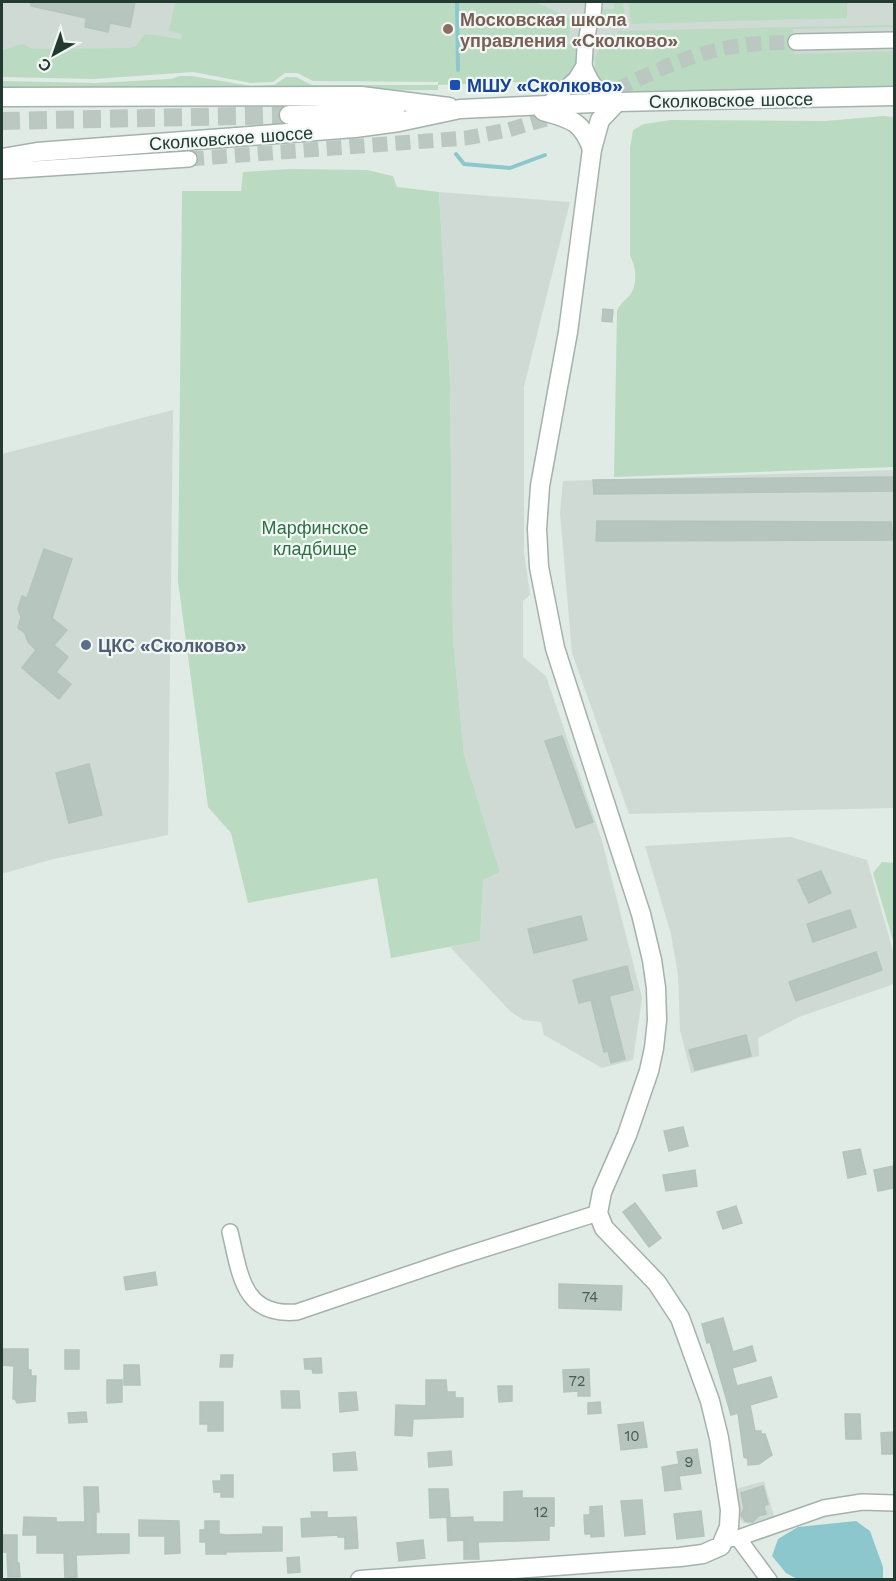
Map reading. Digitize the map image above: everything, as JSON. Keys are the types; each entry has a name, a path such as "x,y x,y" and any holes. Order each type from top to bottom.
{"street":[{"path":"586,2 585,15 590,20"},
{"path":"547,105 576,79 584,66 594,2"},
{"path":"796,42 894,40"},
{"path":"584,66 591,83 598,92 617,102 600,120 592,149 568,332 540,486 537,529 539,567 555,648 641,914 652,960 657,1020 654,1048 641,1096 602,1192 598,1213 604,1228 657,1282 680,1318 710,1401 719,1438 732,1538 769,1580"},
{"name":"Сколковское шоссе","path":"2,97 361,96 460,109"},
{"name":"Сколковское шоссе","path":"2,158 37,152 355,128 399,122 460,109 617,102 894,96"},
{"path":"527,106 566,117 577,123 586,133 592,149"},
{"path":"289,115 460,109"},
{"path":"2,171 189,159"},
{"path":"230,1232 243,1284 250,1297 274,1312 286,1313 297,1312 598,1213"},
{"path":"360,1580 691,1556 714,1551 732,1538 824,1508 862,1502 894,1503"}],"shaded area":[{"name":"Московская школа управления «Сколково»","path":"2,2 894,2 894,56 537,63 2,68"},
{"path":"439,192 570,202 524,387 524,552 530,595 523,601 523,657 546,676 602,841 642,998 633,1060 602,1068 544,1035 541,1022 523,1020 510,1011 450,947 480,941 483,879 500,872 464,755 453,639 450,380"},
{"name":"ЦКС «Сколково»","path":"173,410 168,835 49,860 2,874 2,454"},
{"path":"894,470 894,808 629,814 572,653 560,513 563,481"},
{"path":"791,837 867,860 894,954 894,984 799,1017 758,1038 759,1056 691,1073 680,1030 678,975 671,934 645,846"},
{"path":"764,1481 774,1516 751,1524 743,1523 738,1516 736,1489"}],"green space":[{"path":"175,2 535,2 570,18 572,23 567,44 579,46 575,71 559,86 545,86 529,82 525,84 514,82 438,85 438,82 313,81 297,73 285,73 273,82 251,83 193,72 94,79 2,77 2,50 23,44 32,49 129,48 136,46 145,34 181,39 182,34 169,31"},
{"path":"614,2 623,2 625,19 608,20 603,17 603,9 614,9"},
{"path":"629,2 847,2 847,18 631,24"},
{"path":"894,25 894,27 793,29 794,54 894,51 894,89 654,95 654,91 611,91 600,83 594,68 598,51 610,38 618,35 618,31"},
{"path":"180,76 251,86 274,85 286,77 296,77 312,85 438,85 438,90 2,90 2,81 95,83 171,79"},
{"path":"894,117 894,467 614,477 617,311 633,291 635,280 634,265 630,256 630,148 633,130 644,124 671,120 825,121"},
{"name":"Марфинское кладбище","path":"291,169 367,170 393,176 397,187 439,192 450,380 453,639 464,755 500,872 483,880 480,941 391,958 377,878 248,903 231,833 208,807 178,581 182,191 241,191 243,172"},
{"path":"882,862 894,863 894,944 873,873"}],"water":[{"path":"856,1521 870,1531 883,1567 883,1579 797,1579 786,1573 772,1556 778,1539 798,1527"}],"building":[{"path":"31,2 135,2 130,27 110,23 108,32 85,27 86,18 31,6"},
{"path":"603,309 613,310 612,322 602,321"},
{"path":"894,477 894,491 594,494 593,480"},
{"path":"597,521 891,522 893,540 596,541"},
{"path":"44,549 72,559 52,618 67,630 54,645 68,657 56,672 71,684 59,699 22,668 36,650 28,642 25,633 18,628 21,617 18,609 22,596 27,598"},
{"path":"562,736 593,822 576,828 545,741"},
{"path":"89,764 102,815 69,823 56,773"},
{"path":"821,871 831,893 809,903 798,880"},
{"path":"850,910 856,927 813,942 807,924"},
{"path":"581,916 587,940 534,953 528,929"},
{"path":"876,952 882,970 796,1001 789,982"},
{"path":"627,966 633,990 609,996 625,1059 611,1063 608,1051 604,1052 591,1000 579,1003 573,980"},
{"path":"746,1035 751,1056 695,1070 689,1050"},
{"path":"683,1127 688,1146 669,1151 664,1131"},
{"path":"860,1149 866,1174 848,1178 843,1152"},
{"path":"894,1166 894,1188 878,1191 874,1170"},
{"path":"695,1170 697,1186 666,1191 663,1175"},
{"path":"635,1203 661,1238 649,1247 623,1212"},
{"path":"736,1206 742,1223 723,1229 717,1212"},
{"path":"155,1272 157,1285 126,1290 124,1277"},
{"path":"559,1284 622,1286 621,1310 559,1308"},
{"path":"723,1318 733,1352 752,1346 756,1361 732,1368 737,1386 771,1377 777,1397 750,1405 755,1431 765,1434 772,1455 759,1464 748,1465 748,1459 744,1457 738,1413 731,1415 710,1342 707,1343 702,1324"},
{"path":"2,1349 28,1349 28,1370 31,1370 31,1376 36,1376 35,1401 17,1403 13,1399 14,1366 2,1365"},
{"path":"65,1350 79,1350 79,1369 65,1369"},
{"path":"221,1355 233,1355 232,1367 220,1367"},
{"path":"321,1358 322,1373 313,1373 312,1369 305,1369 304,1359"},
{"path":"124,1365 139,1365 140,1385 124,1385"},
{"path":"589,1369 590,1396 578,1396 578,1391 564,1392 563,1370"},
{"path":"107,1380 122,1380 122,1402 107,1403"},
{"path":"426,1380 446,1380 447,1392 455,1392 455,1398 463,1398 463,1417 413,1419 412,1436 395,1435 396,1405 426,1406"},
{"path":"498,1386 512,1386 512,1401 499,1402"},
{"path":"281,1391 299,1391 300,1408 282,1408"},
{"path":"356,1392 358,1410 340,1412 339,1393"},
{"path":"200,1402 223,1402 223,1431 208,1431 208,1424 200,1424"},
{"path":"600,1402 601,1413 588,1414 588,1403"},
{"path":"86,1412 87,1422 69,1423 68,1413"},
{"path":"845,1414 860,1414 861,1439 846,1439"},
{"path":"643,1422 647,1447 621,1450 618,1425"},
{"path":"894,1432 894,1454 882,1454 881,1433"},
{"path":"697,1449 701,1473 679,1476 681,1489 665,1491 662,1467 679,1464 677,1452"},
{"path":"451,1451 452,1465 429,1467 428,1453"},
{"path":"355,1452 357,1470 334,1471 333,1454"},
{"path":"221,1475 233,1475 233,1497 221,1497 221,1492 214,1492 213,1481 221,1481"},
{"path":"763,1486 768,1504 764,1506 766,1514 758,1516 753,1522 745,1521 741,1515 744,1508 741,1493"},
{"path":"84,1487 98,1487 99,1512 96,1512 96,1534 129,1534 129,1553 76,1555 77,1577 65,1578 64,1553 37,1553 37,1535 23,1535 24,1517 56,1518 56,1522 85,1522"},
{"path":"429,1489 448,1489 450,1517 430,1518"},
{"path":"522,1491 522,1498 554,1498 554,1526 549,1526 549,1540 478,1542 479,1559 464,1559 464,1540 448,1541 447,1518 473,1517 473,1522 504,1522 504,1492"},
{"path":"642,1500 645,1534 625,1536 621,1501"},
{"path":"602,1506 604,1536 591,1537 591,1534 585,1534 584,1515 590,1515 590,1507"},
{"path":"701,1511 704,1536 677,1539 674,1514"},
{"path":"311,1512 327,1512 327,1518 356,1517 358,1548 345,1549 345,1537 338,1537 338,1535 302,1537 301,1519 312,1518"},
{"path":"139,1520 179,1521 180,1553 165,1554 165,1536 139,1536"},
{"path":"205,1521 219,1521 219,1534 226,1535 263,1534 263,1527 282,1527 282,1551 206,1554 206,1542 200,1542 200,1530 205,1530"},
{"path":"2,1535 17,1535 17,1563 19,1563 20,1577 8,1577 7,1552 2,1552"},
{"path":"423,1540 425,1558 399,1561 397,1543"},
{"path":"299,1557 300,1572 288,1573 287,1558"}],"waterway":[{"path":"457,2 458,70"},
{"path":"456,154 464,164 510,168 545,155"}],"tunnel":[{"path":"596,100 660,70 709,52 744,45 796,42"},
{"path":"189,159 466,138 508,130 563,114"},
{"path":"2,121 289,115"}],"place":[{"name":"Московская школа управления «Сколково»","path":"448,29"},
{"name":"МШУ «Сколково»","path":"455,85"},
{"name":"ЦКС «Сколково»","path":"86,645"}]}
